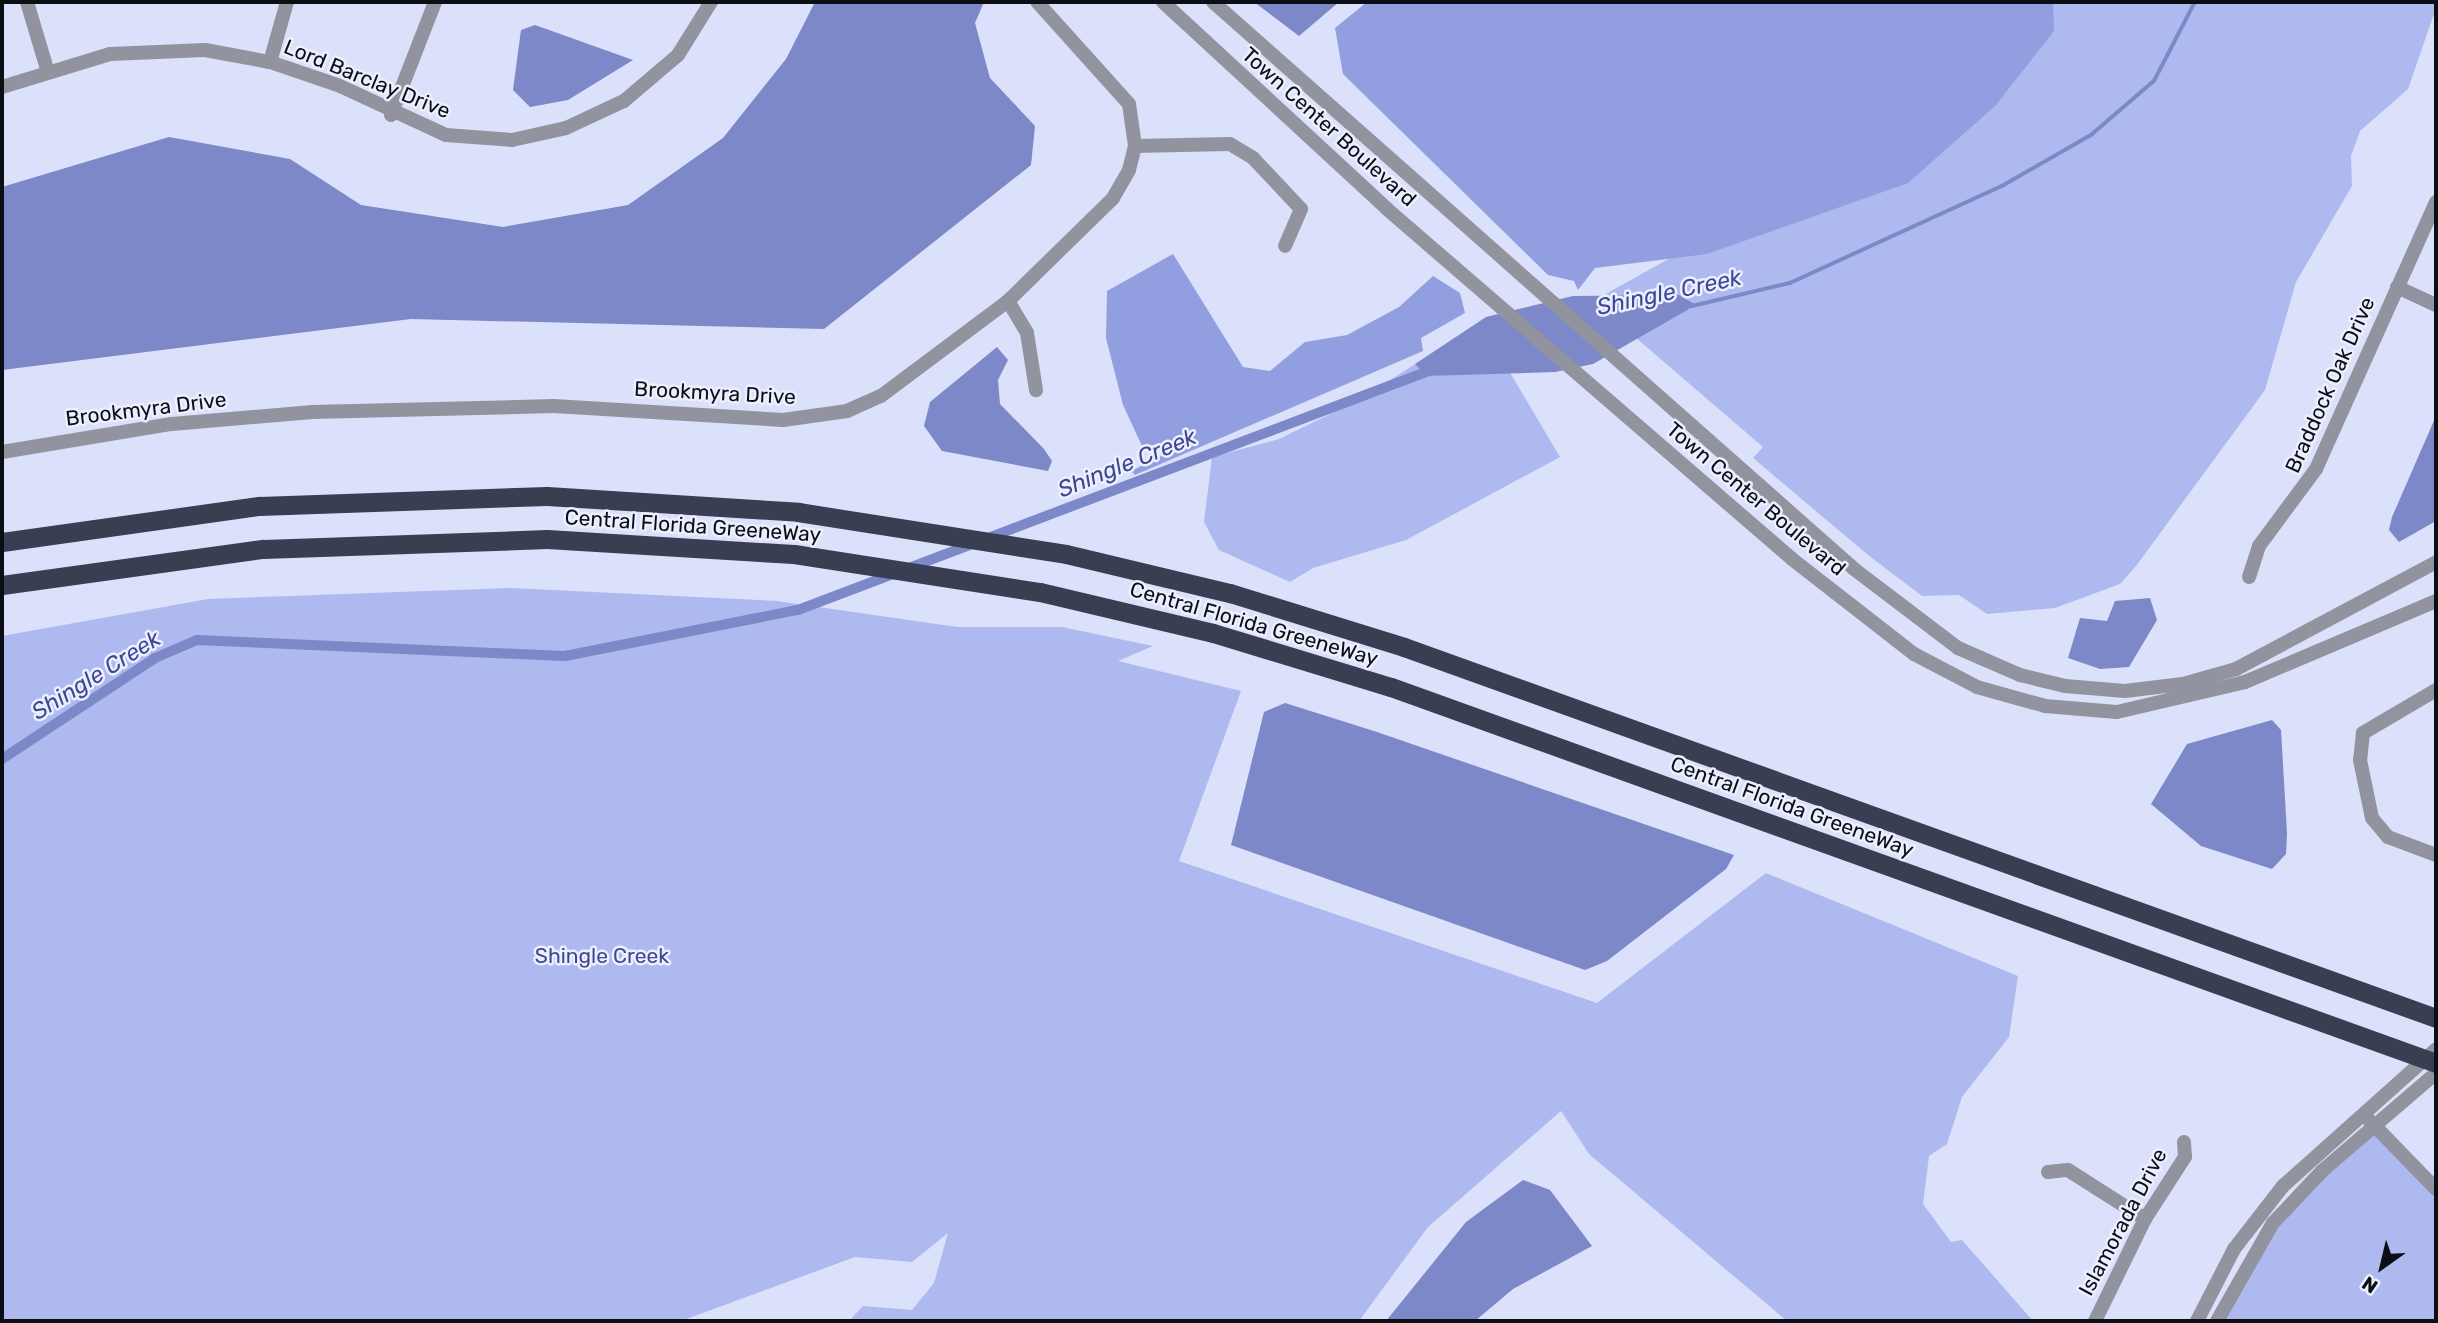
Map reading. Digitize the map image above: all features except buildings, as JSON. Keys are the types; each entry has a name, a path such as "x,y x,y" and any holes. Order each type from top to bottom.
{"highway":[{"name":"Central Florida GreeneWay","path":"2,542 259,506 490,496 721,504 951,533 1124,566 1347,628 2436,1018"},
{"name":"Central Florida GreeneWay","path":"2,585 203,554 432,540 626,541 868,563 1074,599 1281,652 2436,1063"}],"street":[{"path":"27,2 47,69"},
{"path":"270,62 287,2"},
{"path":"391,115 435,2"},
{"name":"Lord Barclay Drive","path":"2,87 47,69 160,49 270,62 340,86 391,115 446,135 512,140 566,128 624,101 678,55 710,2"},
{"path":"1037,2 1129,104 1135,146 1230,144 1253,158 1301,209 1285,246"},
{"name":"Town Center Boulevard","path":"1163,2 1469,282 1589,385 1914,654 1977,687 2045,706 2117,712 2245,682 2436,601"},
{"name":"Town Center Boulevard","path":"1213,2 1525,281 1917,621 1958,648 2020,676 2126,691 2183,684 2236,669 2436,562"},
{"name":"Brookmyra Drive","path":"2,452 172,424 312,412 554,406 814,418 881,396 1008,301 1113,198 1135,146"},
{"name":"Braddock Oak Drive","path":"2249,577 2259,545 2316,469 2436,202"},
{"path":"2397,287 2436,305"},
{"path":"1008,301 1027,332 1036,390"},
{"path":"2436,690 2362,733 2360,760 2372,818 2388,837 2436,855"},
{"path":"2197,1321 2256,1218 2362,1113 2436,1049"},
{"path":"2217,1321 2273,1223 2373,1126 2436,1073"},
{"path":"2362,1113 2436,1189"},
{"name":"Islamorada Drive","path":"2095,1321 2145,1219 2185,1157 2184,1142"},
{"path":"2049,1171 2068,1170 2145,1219"}],"green space":[{"name":"Shingle Creek","path":"2025,2 2436,2 2436,8 2408,89 2360,131 2351,156 2352,186 2296,282 2265,390 2136,566 2120,584 2055,608 1987,614 1959,595 1922,596 1868,555 1753,458 1763,447 1593,301 2018,65"},
{"path":"1415,364 1426,376 1509,371 1560,457 1406,540 1313,568 1290,582 1219,550 1204,522 1212,457 1279,439 1361,399"},
{"name":"Shingle Creek","path":"511,588 777,601 957,627 1062,627 1153,646 1118,661 1241,691 1179,861 1597,1003 1766,873 2018,976 2009,1037 1962,1097 1947,1144 1929,1156 1923,1204 1951,1242 1962,1240 2033,1321 1787,1321 1589,1154 1561,1111 1428,1227 1359,1321 849,1321 863,1306 912,1310 934,1283 948,1233 912,1262 855,1257 681,1321 2,1321 2,636 208,599"},
{"path":"2373,1126 2436,1189 2436,1321 2217,1321 2247,1260"}],"shaded area":[{"path":"815,2 984,2 975,23 990,78 1035,126 1031,165 824,329 411,319 2,370 2,187 169,137 290,159 361,205 503,227 628,205 723,138 786,59"},
{"path":"1254,2 1339,2 1299,36"},
{"path":"1367,2 2053,2 2054,31 1995,106 1908,183 1707,254 1595,268 1578,290 1574,281 1548,275 1343,74 1335,28"},
{"path":"535,25 633,60 568,100 530,107 513,90 521,30"},
{"path":"1173,254 1243,367 1270,371 1305,342 1347,335 1399,307 1433,276 1460,293 1465,313 1421,338 1423,351 1135,475 1131,471 1186,444 1183,439 1143,448 1123,405 1106,338 1107,291"},
{"path":"1679,295 1696,305 1593,364 1555,372 1426,376 1415,364 1486,317 1573,296"},
{"path":"997,347 1008,360 998,380 1000,404 1044,449 1052,461 1048,471 942,451 924,426 930,402"},
{"path":"2436,416 2436,521 2399,542 2389,530 2392,517"},
{"path":"2150,598 2157,620 2129,667 2100,669 2068,658 2080,618 2107,621 2115,601"},
{"path":"1285,703 1734,855 1726,869 1607,961 1585,970 1231,845 1264,712"},
{"path":"2272,720 2281,730 2287,833 2286,854 2272,869 2201,846 2151,804 2187,744"},
{"path":"1523,1180 1550,1190 1592,1246 1513,1289 1475,1321 1386,1321 1466,1222"}],"waterway":[{"name":"Shingle Creek","path":"1692,306 1790,283 2002,186 2091,135 2154,81 2195,2"},
{"name":"Shingle Creek","path":"2,759 155,658 197,640 565,656 798,610 1431,370"}]}
